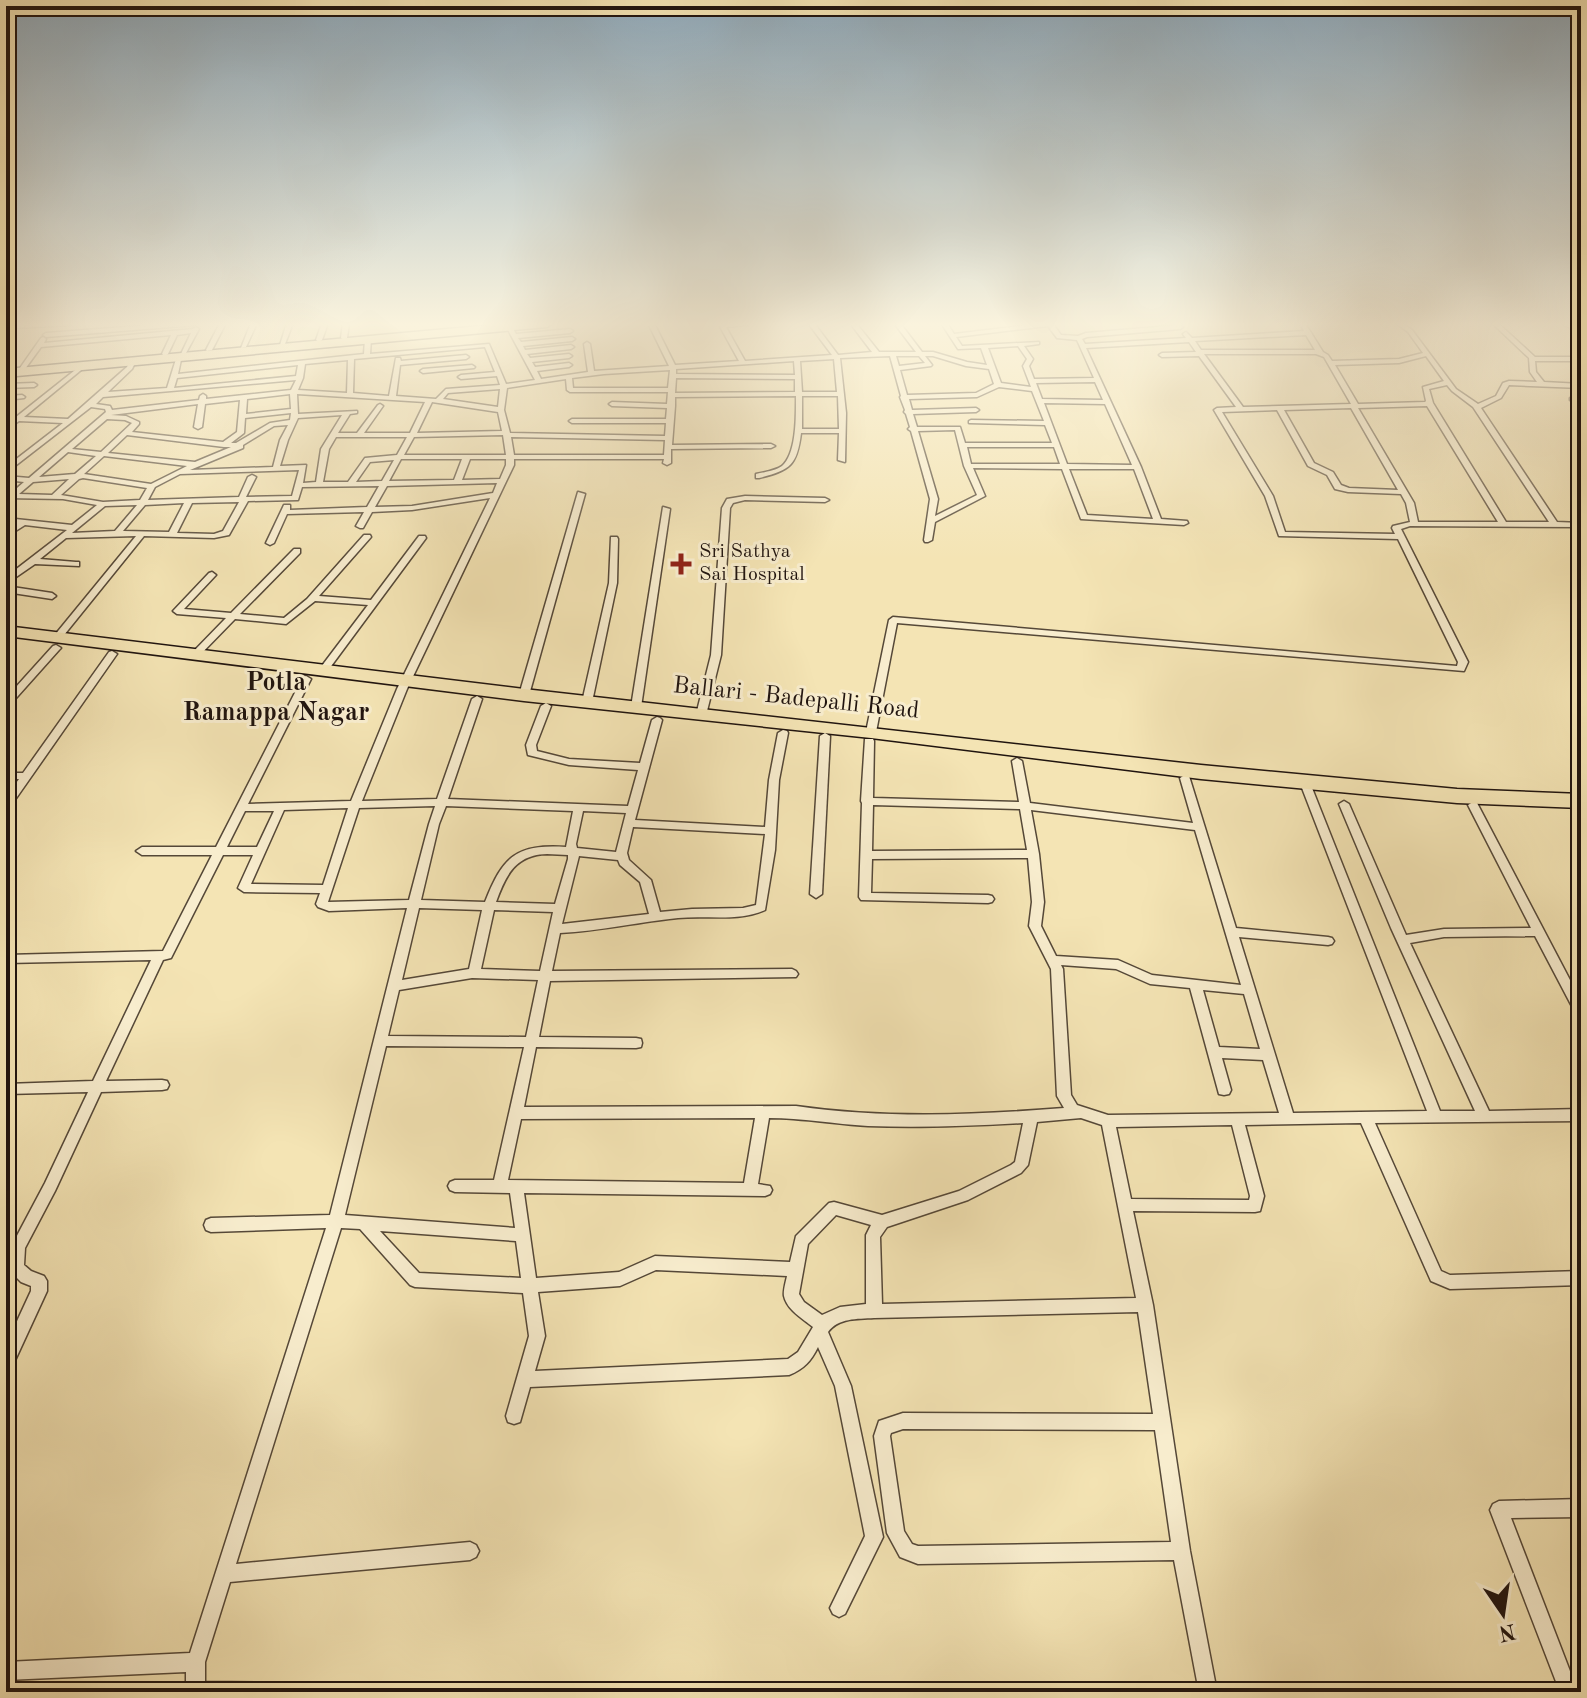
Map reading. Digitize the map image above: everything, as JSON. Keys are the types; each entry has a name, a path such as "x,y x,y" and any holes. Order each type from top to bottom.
{"highway":[{"name":"Ballari - Badepalli Road","path":"6,631 112,654 636,707 870,737 1457,796 1581,801"},
{"name":"Ballari - Badepalli Road","path":"6,642 57,643 194,656 315,675"},
{"name":"Ballari - Badepalli Road","path":"404,685 477,699 657,720 783,733 870,737 1017,761 1473,805 1581,810"}],"street":[{"path":"6,428 37,402"},
{"path":"6,471 92,402"},
{"path":"156,407 159,402"},
{"path":"9,496 107,415 208,402"},
{"path":"224,445 239,434 244,402"},
{"path":"276,469 294,416 293,402"},
{"path":"360,526 433,402"},
{"path":"443,402 501,410"},
{"path":"502,402 510,465 404,685 354,807 322,902 329,907 414,904 560,908"},
{"path":"350,484 368,460 399,457 667,460 672,402"},
{"path":"759,476 787,464 797,431 799,402"},
{"path":"841,402 842,460"},
{"path":"904,402 934,499 928,540"},
{"path":"1040,402 1085,519 1184,523"},
{"path":"1108,402 1158,522"},
{"path":"1236,402 1240,408"},
{"path":"1352,402 1411,506 1414,524"},
{"path":"1472,402 1555,525"},
{"path":"1477,407 1487,402"},
{"path":"198,427 202,403"},
{"path":"1399,537 1282,534 1269,496 1217,411 1429,403 1503,524"},
{"path":"612,404 672,406"},
{"path":"90,405 108,407 107,415"},
{"path":"359,435 380,406"},
{"path":"1279,407 1311,464 1330,474 1338,487 1403,492"},
{"path":"907,412 976,410"},
{"path":"242,416 351,412 325,449 319,484"},
{"path":"54,497 137,423 107,415"},
{"path":"126,433 237,446 272,424 294,416"},
{"path":"17,419 69,421"},
{"path":"572,421 671,421"},
{"path":"971,422 1048,423"},
{"path":"912,429 958,428 968,466 981,496 931,521"},
{"path":"797,431 842,431"},
{"path":"334,435 507,434 771,446"},
{"path":"963,445 1055,445"},
{"path":"117,533 142,504 152,486 240,446 237,446"},
{"path":"65,450 194,465"},
{"path":"457,482 467,457"},
{"path":"968,466 1137,467"},
{"path":"9,496 54,497 102,504 295,498 303,467 175,473"},
{"path":"6,478 31,480 78,476 152,486"},
{"path":"63,536 226,533 252,477"},
{"path":"297,485 502,481"},
{"path":"6,581 128,483"},
{"path":"524,695 581,494"},
{"path":"285,512 412,508 494,495"},
{"path":"270,543 291,498"},
{"path":"701,715 716,655 726,508 730,501 745,498 825,500"},
{"path":"172,534 189,502"},
{"path":"636,707 666,509"},
{"path":"6,520 73,528"},
{"path":"6,535 24,522"},
{"path":"988,899 868,899 864,895 870,737 893,620 1461,669 1463,662 1396,528 1414,524 1581,525"},
{"path":"6,704 142,534"},
{"path":"212,575 176,610 286,621 313,598 367,537"},
{"path":"6,959 167,955 241,808 315,675 375,603 422,538"},
{"path":"587,702 613,583 614,539"},
{"path":"194,656 297,551"},
{"path":"33,561 76,564"},
{"path":"6,589 52,596"},
{"path":"313,598 375,603"},
{"path":"6,805 112,654"},
{"path":"289,1692 195,1692 196,1662 335,1221 441,802 477,699"},
{"path":"546,706 531,745 532,753 569,762 644,767"},
{"path":"655,916 645,880 621,856 657,720"},
{"path":"556,929 597,928 669,913 758,909 762,905 774,780 783,733"},
{"path":"816,894 825,736"},
{"path":"1017,761 1033,854 1038,902 1035,926 1055,960 1064,1096 1068,1106 1108,1121 1579,1119"},
{"path":"6,776 26,776"},
{"path":"1185,778 1288,1120"},
{"path":"1307,788 1436,1118"},
{"path":"866,801 1023,806 1200,827"},
{"path":"241,808 441,802 632,810"},
{"path":"1344,804 1485,1117"},
{"path":"1473,805 1581,1013"},
{"path":"514,1416 537,1336 523,1235 508,1186 515,1113 560,908 574,864 571,844 579,807"},
{"path":"280,808 244,886 246,889 326,889"},
{"path":"628,823 771,831"},
{"path":"142,851 260,851"},
{"path":"474,973 489,906 504,872 523,855 533,851 621,856"},
{"path":"865,855 1033,854"},
{"path":"1232,932 1328,941"},
{"path":"1403,940 1437,933 1539,932"},
{"path":"6,1362 39,1291 39,1281 20,1274 16,1267 18,1247 159,955"},
{"path":"1055,960 1118,965 1150,979 1247,990"},
{"path":"394,986 474,973 545,976 792,974"},
{"path":"1195,984 1224,1090"},
{"path":"380,1041 636,1043"},
{"path":"1214,1052 1268,1055"},
{"path":"6,1089 162,1085"},
{"path":"515,1113 763,1112 917,1122 1083,1113"},
{"path":"455,1186 757,1190 763,1112"},
{"path":"839,1608 874,1537 843,1386 822,1329 793,1301 791,1295 803,1237 831,1209 838,1208 882,1222 963,1196 1016,1169 1021,1165 1031,1116"},
{"path":"1366,1119 1436,1276 1450,1282 1581,1278"},
{"path":"1125,1205 1255,1206 1257,1196 1237,1120"},
{"path":"1108,1121 1145,1305 1181,1551 1208,1692"},
{"path":"211,1225 335,1221 523,1235"},
{"path":"874,1311 873,1235 882,1222"},
{"path":"364,1223 415,1280 531,1286 620,1279 655,1263 796,1269"},
{"path":"526,1379 789,1367 803,1361 822,1329 834,1316 874,1311 1145,1305"},
{"path":"1162,1422 903,1421 885,1427 882,1436 896,1533 906,1551 918,1555 1181,1551"},
{"path":"1569,1692 1499,1510 1581,1508"},
{"path":"224,1574 470,1551"},
{"path":"6,1671 196,1662"}],"place":[{"name":"Sri Sathya Sai Hospital","path":"681,564"}],"district":[{"name":"Potla Ramappa Nagar","path":"276,698"}]}
